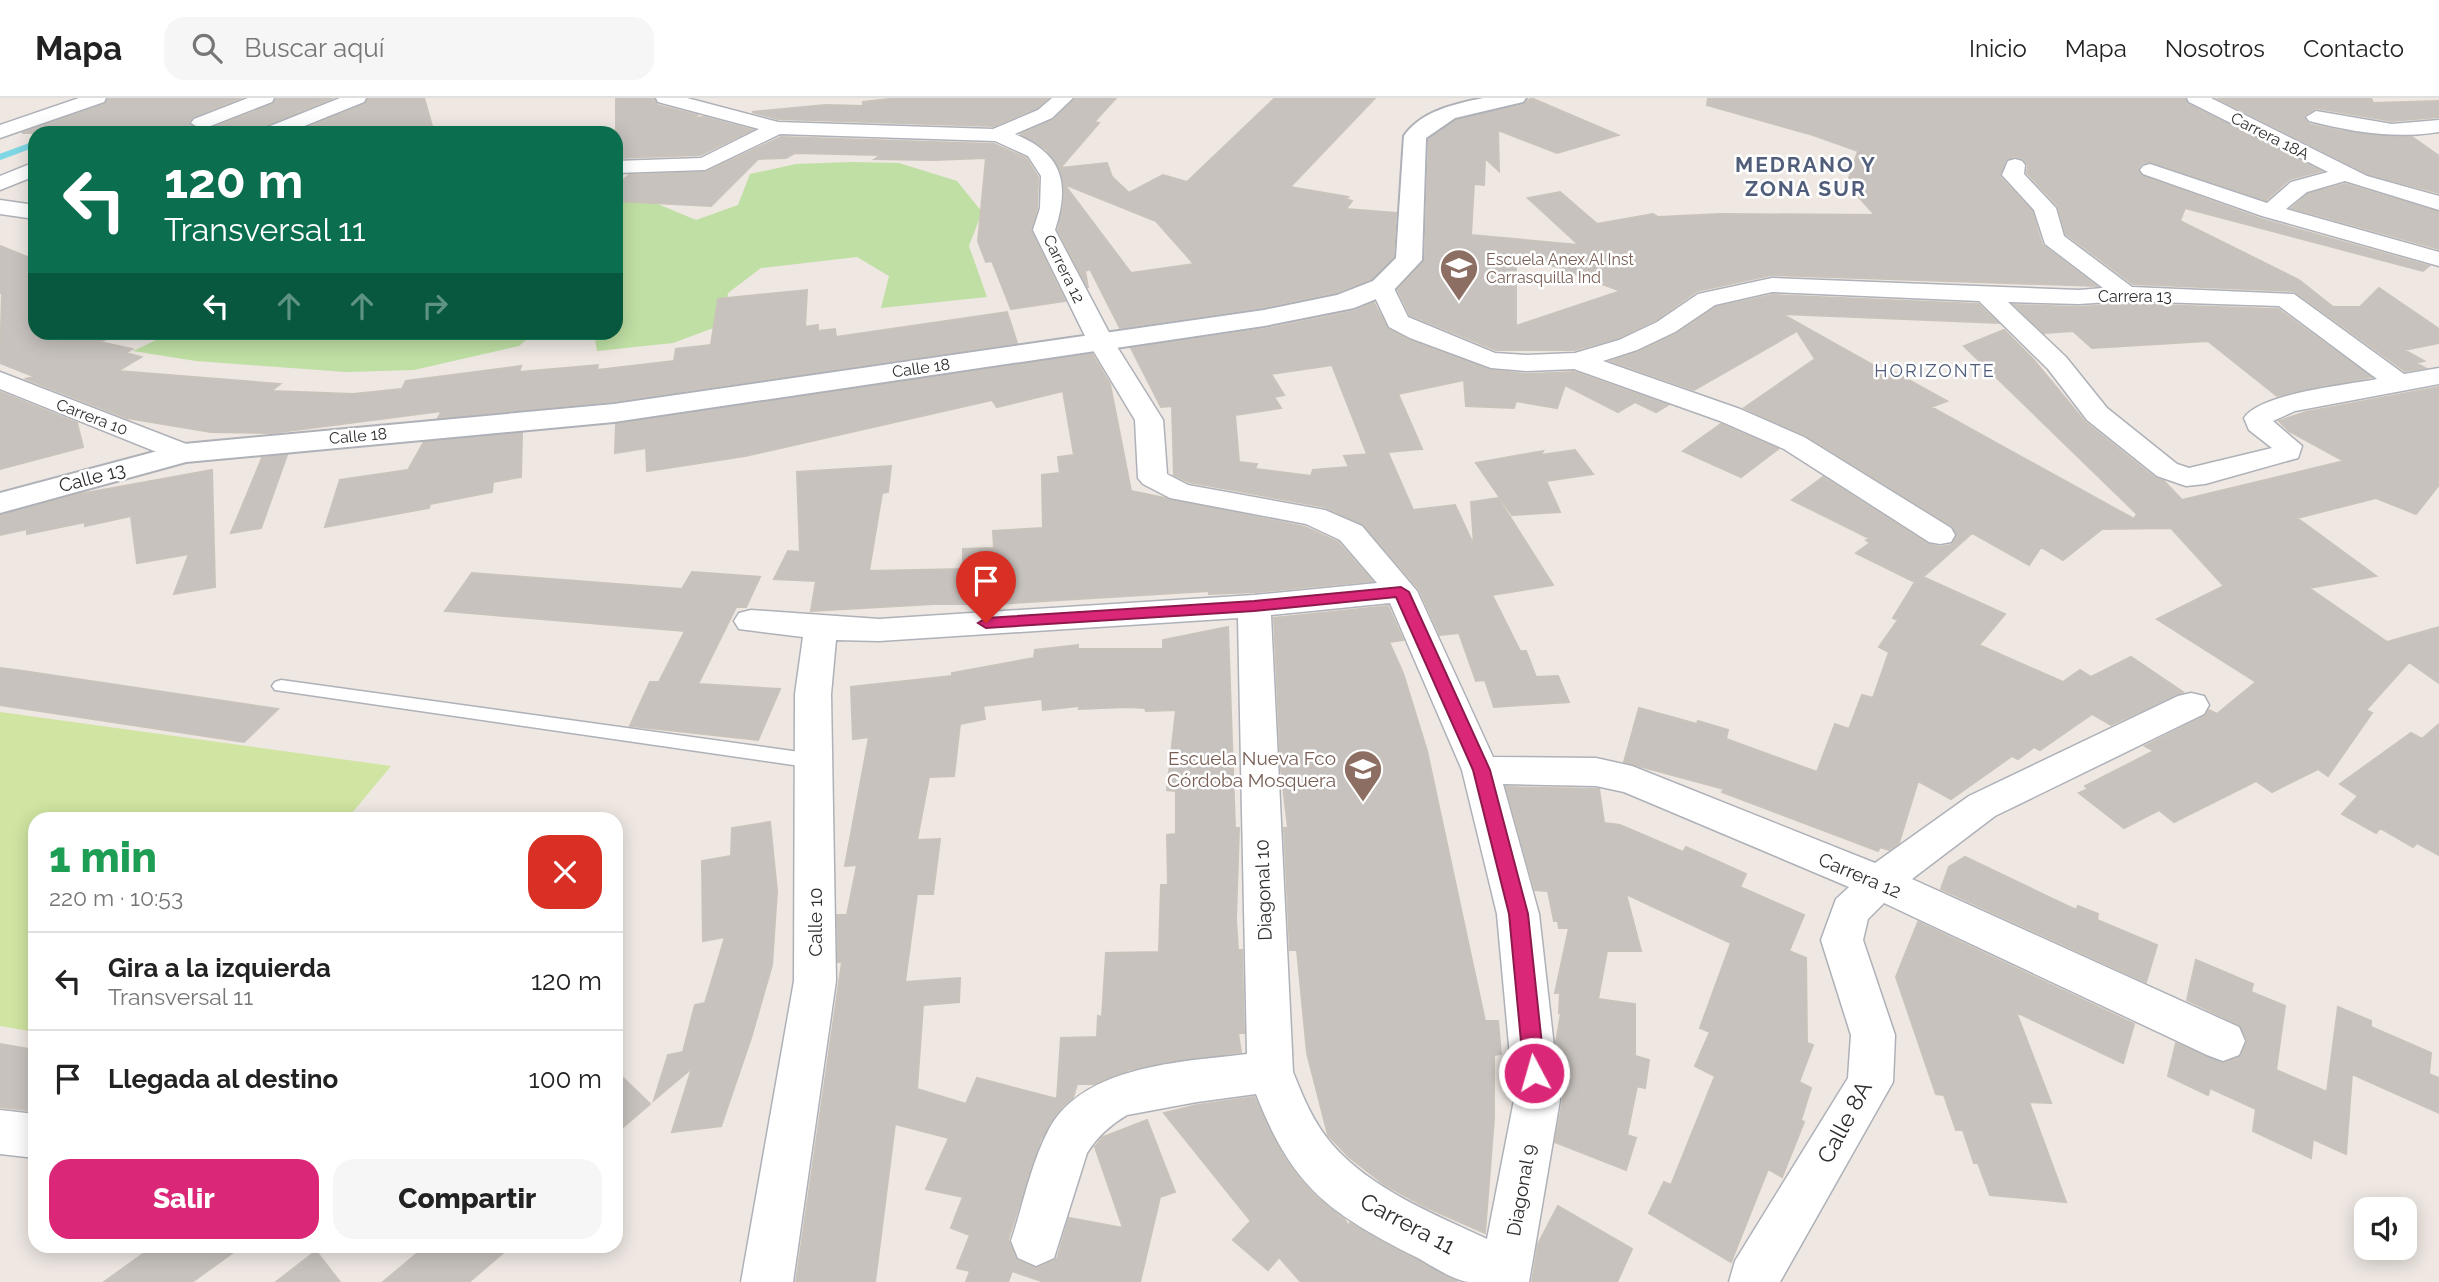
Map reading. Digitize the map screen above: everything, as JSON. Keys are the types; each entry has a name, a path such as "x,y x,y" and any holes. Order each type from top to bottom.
{"main road":[{"name":"Calle 18","path":"184,453 614,413 1264,318 1344,302 1382,287 1409,260 1415,136 1425,124 1458,111 1508,99"},
{"name":"Calle 13","path":"0,503 184,453"}],"street":[{"path":"201,123 265,98"},
{"path":"287,126 357,98"},
{"name":"Carrera 12","path":"665,98 777,128 996,135 1035,152 1052,176 1051,208 1044,230 1101,342 1149,420 1153,478 1180,492 1314,516 1336,524"},
{"path":"996,135 1045,114 1064,98"},
{"name":"Carrera 18A","path":"2196,98 2345,174 2439,203"},
{"path":"0,132 93,99"},
{"path":"2244,124 2286,120 2319,107 2392,130 2416,131 2439,126"},
{"path":"623,166 705,164 777,128"},
{"path":"2015,165 2013,175 2016,181 2045,208 2053,239 2126,294"},
{"path":"2150,170 2270,211 2439,259"},
{"path":"0,184 28,172"},
{"path":"2270,211 2299,187 2345,174"},
{"path":"0,207 28,211"},
{"name":"Carrera 13","path":"1577,361 1628,345 1665,327 1707,299 1772,285 2079,297 2126,294 2284,299 2400,384"},
{"path":"1382,287 1398,322 1431,338 1491,360 1527,363 1577,361 1730,415 1794,443 1940,535"},
{"path":"1986,294 2057,363 2097,414 2167,470 2186,477 2205,475 2288,452 2288,446 2259,424 2258,418 2287,404 2439,376"},
{"name":"Carrera 10","path":"0,380 184,453"},
{"name":"Diagonal 9","path":"1336,524 1351,533 1401,592 1481,770 1518,914 1537,1100 1504,1278"},
{"path":"751,621 879,630 1254,606 1401,592"},
{"name":"Diagonal 10","path":"1254,606 1270,1072 1288,1118 1317,1163"},
{"name":"Calle 10","path":"767,1282 815,981 813,694 821,628"},
{"name":"Calle 8A","path":"1753,1279 1870,1082 1873,1035 1842,940 1850,911 1879,882 1982,806 2191,705"},
{"name":"Carrera 12","path":"1481,770 1596,772 1632,780 1879,882 2223,1041"},
{"path":"1037,1241 1066,1145 1079,1124 1101,1106 1119,1096 1197,1081 1270,1072"},
{"path":"0,1132 28,1135"},
{"name":"Carrera 11","path":"1317,1163 1360,1199 1504,1278"}],"lane":[{"path":"281,686 814,761"}],"green space":[{"path":"899,163 957,181 982,212 969,246 987,297 881,308 889,276 857,257 761,268 728,293 724,324 673,343 597,351 595,340 623,340 623,179 626,178 653,202 696,220 738,205 750,174 796,164"},
{"path":"156,340 526,340 519,346 414,370 346,372 196,361 133,351"},
{"path":"0,712 391,766 353,812 28,812 28,1031 0,1026"}],"building":[{"path":"108,98 241,98 192,117 188,123 193,126 42,126 105,104"},
{"path":"276,98 333,98 264,126 217,126 273,104"},
{"path":"368,98 424,98 432,126 311,126 365,104"},
{"path":"616,98 654,98 657,105 697,115 691,118 704,117 752,130 700,155 623,158 623,126 616,126"},
{"path":"898,98 1048,98 1037,108 993,126 778,119 752,112 826,105 863,106 863,102"},
{"path":"1076,98 1116,98 1094,122 1099,123 1060,168 1107,163 1112,177 1129,193 1163,175 1187,182 1275,98 1375,98 1290,187 1348,197 1346,199 1352,201 1346,209 1396,213 1393,257 1372,279 1336,292 1264,307 1120,328 1090,269 1085,271 1088,288 1058,230 1064,198 1061,171 1046,149 1021,134 1053,120","holes":["1064,184 1156,221 1194,264 1131,273"]},
{"path":"1531,98 1618,135 1557,153 1498,130 1499,171 1485,158 1484,185 1474,184 1471,235 1579,245 1528,198 1560,192 1597,224 1653,214 1658,217 1720,214 1875,215 1847,184 1858,151 1813,135 1707,105 1708,98 2185,98 2188,104 2321,171 2290,179 2266,200 2151,162 2142,163 2138,168 2142,176 2261,219 2429,266 2423,271 2185,208 2180,221 2299,280 2333,307 2360,307 2379,288 2439,329 2439,343 2404,350 2424,361 2416,363 2425,368 2405,371 2294,291 2133,284 2066,234 2058,206 2027,173 2028,165 2024,159 2014,156 2006,160 2000,177 2032,211 2042,245 2096,286 1771,275 1697,291 1656,320 1618,338 1575,350 1496,350 1410,315 1398,290 1425,260 1429,139 1456,120 1524,105","holes":["1516,252 1621,291 1516,326"]},
{"path":"2217,98 2371,98 2373,103 2439,101 2439,117 2392,121 2316,108 2303,116 2308,124 2341,131 2412,137 2439,156 2439,193 2368,174"},
{"path":"781,137 994,144 1026,158 1038,177 1037,208 1031,231 1065,301 1011,309 992,261 986,262 978,241 986,158 875,159 881,155 795,153 786,158 758,159 711,206 623,201 623,180 629,175 706,172"},
{"path":"2345,184 2439,212 2439,249 2292,208 2308,194"},
{"path":"0,246 28,257 28,340 104,340 100,342 132,349 126,353 141,357 118,371 280,384 271,391 353,394 402,389 406,381 521,366 519,372 598,365 597,370 674,361 676,349 711,345 718,299 807,290 805,327 818,325 818,331 835,329 836,337 1007,312 1017,343 614,401 438,418 442,411 272,433 211,432 127,418 26,379 33,376 0,363"},
{"path":"1772,295 1978,304 1998,323 1782,314 1891,375 1896,373 1947,401 1931,407 2134,519 2137,514 1964,346 2004,330 2032,358 2085,422 2155,478 2164,481 2182,500 2344,461 2289,431 2279,421 2306,412 2439,387 2439,485 2416,514 2376,498 2297,518 2376,576 2309,588 2387,642 2439,627 2439,683 2409,662 2366,710 2372,713 2328,776 2318,769 2272,792 2256,781 2174,822 2159,810 2124,828 2079,793 2088,789 2085,786 2154,751 2145,746 2205,716 2209,710 2217,714 2256,682 2157,619 2224,586 2171,528 2102,529 2063,560 2041,547 2029,565 1972,533 1923,577 2005,614 1979,645 2063,682 2080,670 2091,677 2131,657 2183,692 2111,725 2092,714 2040,750 2034,747 2018,759 2012,756 1951,799 1918,781 1899,843 1889,850 1880,847 1878,851 1722,792 1724,789 1624,762 1639,708 1728,730 1726,739 1817,772 1835,724 1849,729 1862,695 1873,698 1889,652 1879,647 1898,620 1893,618 1915,582 1856,553 1870,543 1866,540 1869,538 1792,500 1823,477 1928,544 1940,547 1951,545 1957,536 1952,526 1805,435 1744,408 1815,359 1797,331 1694,390 1611,361 1676,334 1716,307"},
{"path":"1374,303 1388,329 1409,340 1490,370 1527,374 1574,372 1668,405 1656,412 1635,402 1618,412 1565,385 1557,408 1516,401 1514,408 1466,406 1464,380 1398,394 1422,449 1367,454 1332,365 1271,374 1284,395 1274,397 1281,408 1235,415 1239,462 1257,464 1255,469 1311,476 1313,470 1349,467 1344,456 1388,453 1413,510 1455,505 1474,546 1471,502 1498,498 1553,585 1492,595 1520,651 1526,651 1536,677 1558,676 1569,702 1494,707 1485,680 1476,681 1459,633 1440,635 1419,589 1363,524 1325,507 1189,482 1174,475 1172,406 1161,407 1131,348 1265,329 1355,311"},
{"path":"2126,304 2278,309 2371,377 2277,396 2208,341 2092,348 2073,331 2044,333 2015,305 2079,307"},
{"path":"1092,354 1110,384 1131,491 1305,527 1338,542 1372,581 1257,592 1209,594 1209,591 996,604 934,604 811,611 816,581 774,579 788,551 800,552 797,472 891,466 888,492 882,493 869,571 963,569 963,549 994,548 993,531 1043,528 1042,475 1060,473 1058,457 1074,455 1063,391 997,407 992,400 745,456 647,471 646,448 615,453 616,424"},
{"path":"0,392 77,423 83,447 0,469"},
{"path":"1721,424 1778,449 1741,477 1683,451"},
{"path":"522,433 521,477 493,482 492,492 430,504 429,508 325,527 340,480 408,470 424,442"},
{"path":"1575,450 1593,474 1546,481 1560,512 1512,515 1476,463 1543,451 1541,455"},
{"path":"287,455 261,528 231,533 262,458"},
{"path":"212,470 215,587 174,594 189,554 137,563 131,516 85,526 85,522 27,534 27,529 0,535 0,515 80,494"},
{"path":"692,572 760,577 746,607 736,607 698,684 780,689 758,740 630,726 650,682 659,682 685,631 445,611 472,573 682,589"},
{"path":"1388,606 1403,640 1389,642 1403,673 1427,751 1485,1021 1498,1021 1501,1054 1494,1055 1494,1118 1485,1233 1385,1185 1349,1157 1328,1135 1307,1053 1297,950 1290,950 1284,828 1288,828 1281,770 1274,618"},
{"path":"1228,627 1235,828 1239,828 1236,920 1238,950 1242,950 1244,1033 1238,1033 1241,1052 1165,1062 1129,1070 1125,1065 1127,1071 1094,1084 1077,1084 1073,1098 1063,1106 1040,1141 1008,1240 1017,1260 1037,1268 1057,1259 1069,1218 1123,1228 1095,1147 1103,1137 1147,1120 1175,1192 1160,1197 1140,1282 1044,1282 1012,1271 1008,1282 966,1282 970,1271 957,1268 970,1235 951,1228 963,1197 926,1189 949,1138 895,1124 875,1282 796,1282 842,962 838,962 837,915 847,915 857,865 845,866 869,737 853,739 851,687 952,676 952,673 1034,658 1035,650 1078,645 1078,649 1163,649 1163,640","holes":["1042,699 1043,710 1079,706 1079,709 1128,707 1145,708 1146,711 1176,710 1167,790 1176,791 1176,834 1167,835 1168,885 1161,885 1159,952 1106,953 1102,1017 1098,1016 1097,1037 1061,1038 1057,1099 977,1078 966,1104 917,1089 923,1005 959,1002 960,978 905,982 917,894 933,894 940,839 917,840 929,777 954,776 960,724 985,719 983,706"]},
{"path":"0,668 278,709 244,742 0,705"},
{"path":"2439,724 2439,855 2417,843 2413,847 2380,828 2376,833 2342,814 2358,796 2340,784 2411,733 2422,739"},
{"path":"1506,787 1599,789 1604,823 1620,825 1683,852 1686,847 1746,874 1740,887 1804,915 1789,951 1806,958 1807,1043 1813,1045 1799,1082 1811,1088 1801,1120 1804,1122 1782,1177 1768,1169 1731,1262 1649,1213 1664,1182 1671,1185 1715,1076 1695,1066 1710,1032 1700,1028 1731,943 1626,894 1641,951 1607,951 1598,999 1635,1004 1635,1056 1649,1060 1645,1088 1637,1086 1627,1135 1636,1138 1626,1170 1555,1142 1563,1100 1561,1081 1565,1065 1558,1063 1556,1043 1561,1013 1560,993 1555,993 1569,928 1559,928 1558,921 1554,921 1548,891 1535,890"},
{"path":"770,822 777,891 772,965 751,1038 721,1126 672,1132 692,1068 654,1100 668,1055 683,1052 695,1005 705,1003 725,937 703,941 702,861 731,856 732,828"},
{"path":"1965,857 2076,910 2078,906 2098,914 2097,920 2157,945 2146,982 1941,889 1949,867"},
{"path":"1918,922 2134,1024 2123,1063 2016,1012 2051,1103 2029,1102 2066,1202 1990,1195 1978,1163 1974,1163 1963,1130 1956,1130 1944,1095 1936,1094 1896,977"},
{"path":"2196,960 2253,984 2251,992 2285,1006 2276,1070 2327,1092 2338,1007 2371,1021 2371,1027 2431,1053 2429,1074 2439,1078 2439,1113 2352,1074 2346,1154 2313,1139 2311,1158 2253,1131 2256,1109 2210,1088 2208,1095 2168,1076 2176,1043 2224,1063 2240,1057 2247,1042 2240,1025 2187,1000"},
{"path":"0,1044 28,1049 28,1110 0,1107"},
{"path":"623,1078 650,1104 623,1127"},
{"path":"1254,1097 1282,1154 1298,1177 1315,1196 1344,1219 1351,1229 1350,1223 1458,1282 1301,1282 1279,1257 1268,1270 1233,1240 1251,1221 1164,1113 1197,1105"},
{"path":"1558,1206 1632,1249 1617,1282 1532,1282 1538,1244"},
{"path":"144,1253 232,1253 192,1282 104,1282"},
{"path":"313,1253 318,1253 340,1282 276,1282"},
{"path":"418,1253 503,1253 469,1282 383,1282"}],"waterway":[{"path":"0,157 28,147"}],"place":[{"name":"Escuela Anex Al Inst Carrasquilla Ind","path":"1459,302"},
{"name":"Escuela Nueva Fco Córdoba Mosquera","path":"1363,803"}],"district":[{"name":"MEDRANO Y ZONA SUR","path":"1806,176"},
{"name":"HORIZONTE","path":"1935,370"}],"route":[{"path":"986,623 1254,606 1401,592 1481,770 1518,914 1534,1073"}]}
